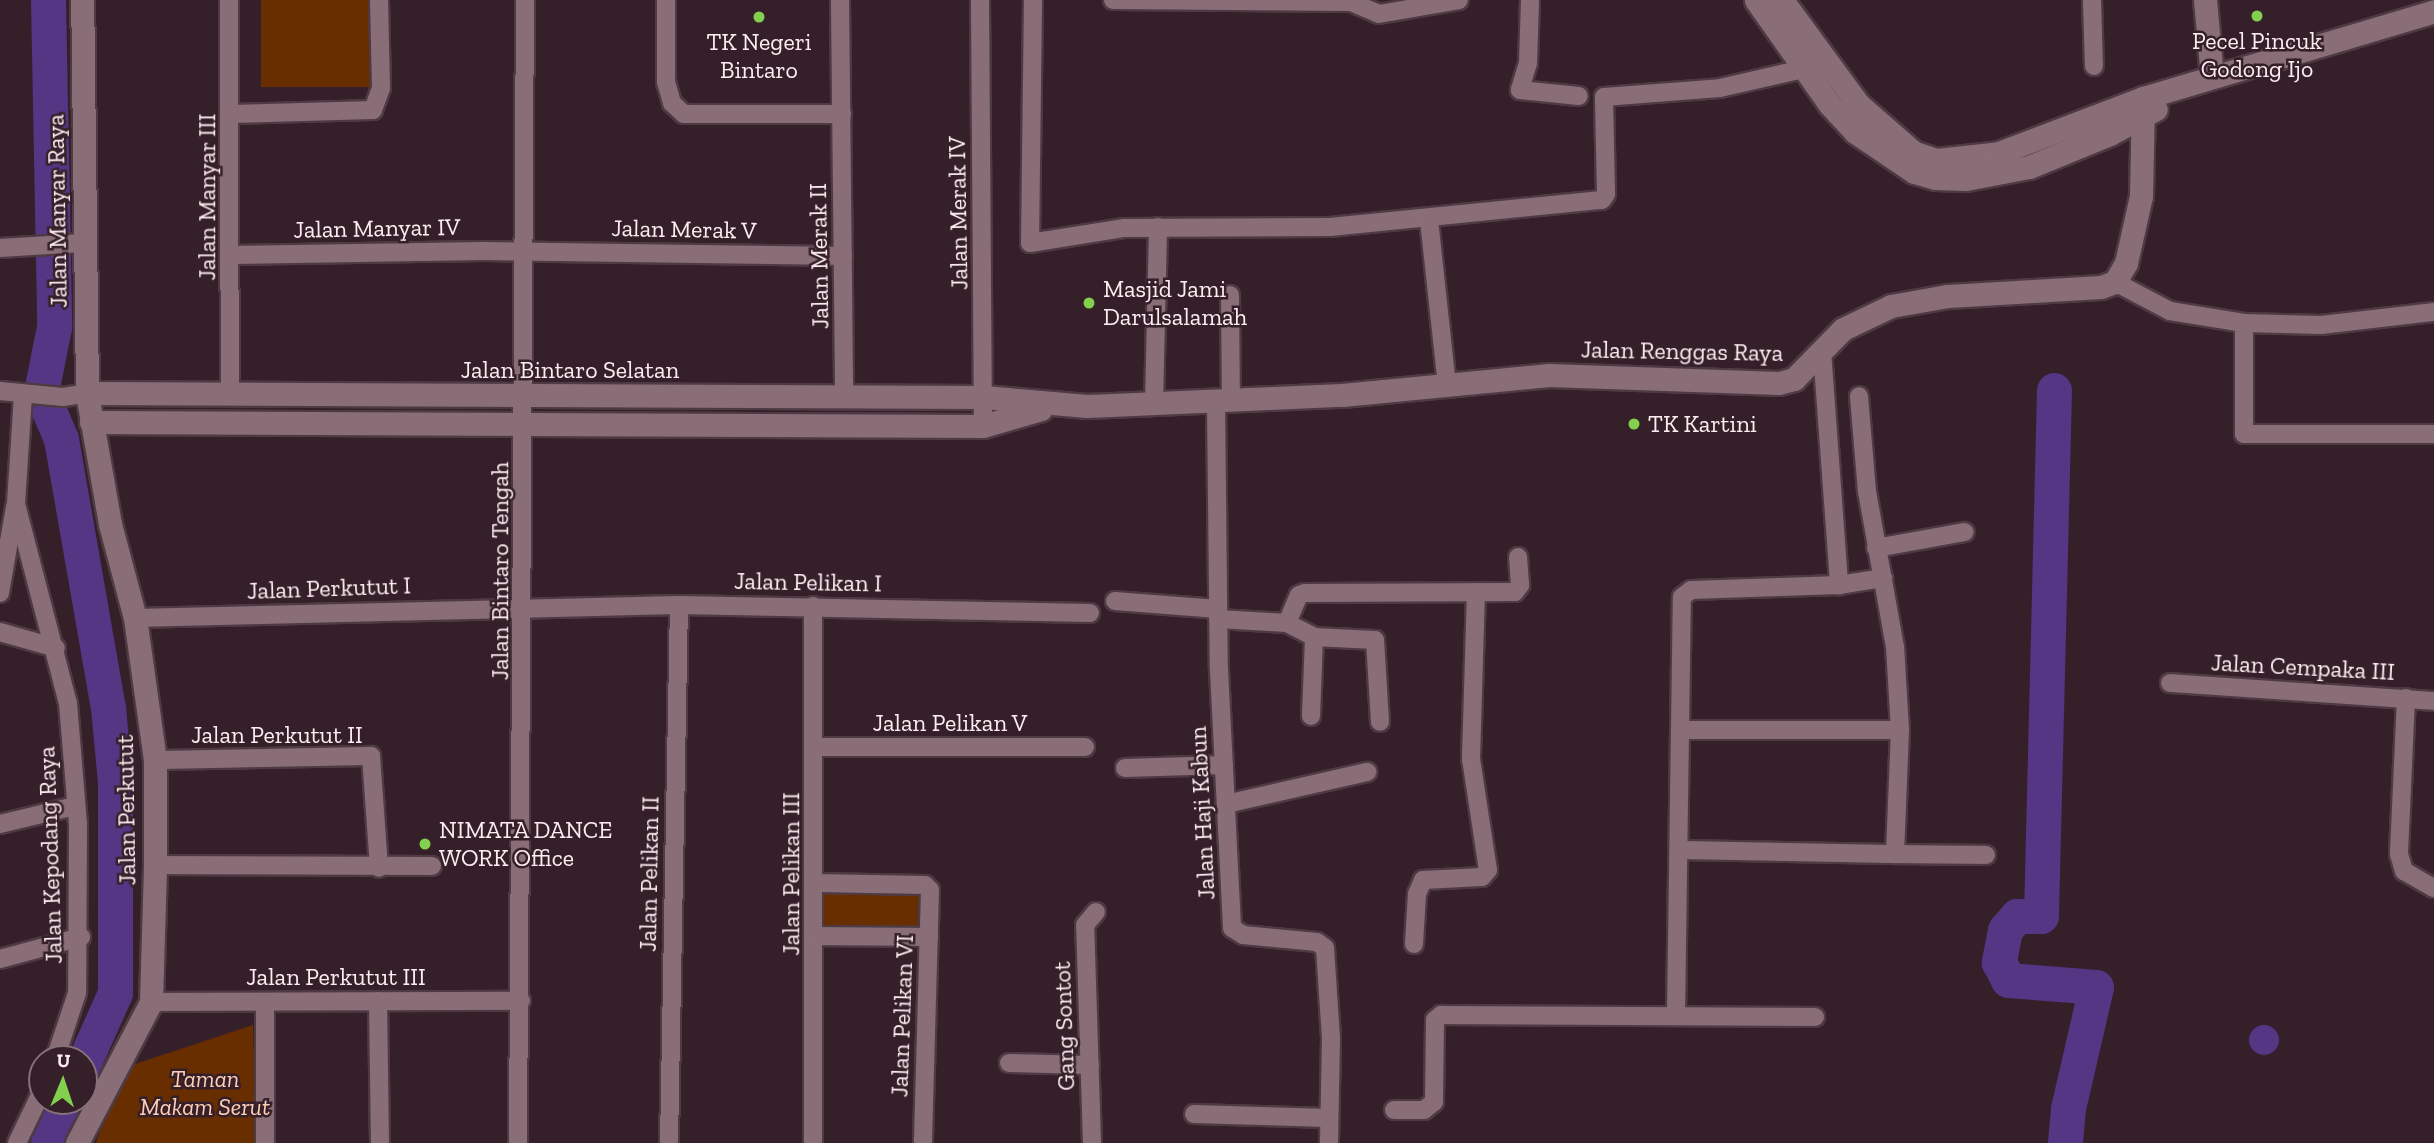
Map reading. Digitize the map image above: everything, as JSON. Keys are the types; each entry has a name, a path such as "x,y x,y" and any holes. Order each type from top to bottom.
{"street":[{"name":"Jalan Manyar Raya","path":"82,0 82,243 87,393 91,422"},
{"name":"Jalan Manyar III","path":"225,395 232,256 229,0"},
{"path":"232,114 373,110 381,88 379,0"},
{"name":"Jalan Bintaro Tengah","path":"518,1143 526,396 525,0"},
{"path":"666,0 666,82 672,103 684,114 842,114"},
{"name":"Jalan Merak II","path":"840,0 844,397"},
{"name":"Jalan Merak IV","path":"980,0 984,426"},
{"path":"1033,0 1030,243 1158,227 1330,227 1429,220 1602,200 1606,194 1604,97 1720,88 1809,60"},
{"path":"1113,0 1351,2 1379,14 1459,0"},
{"path":"1530,0 1528,63 1520,90 1579,96"},
{"path":"1756,0 1786,17 1809,60 1868,113 1913,152 1936,160 1999,153 2145,107 2202,82 2434,11"},
{"path":"2092,0 2094,66"},
{"path":"2202,82 2205,0"},
{"path":"2145,107 2141,195 2126,263 2115,282 2170,311 2244,323 2321,326 2434,312"},
{"path":"1429,220 1447,387"},
{"path":"1154,405 1158,227"},
{"path":"0,248 82,243"},
{"name":"Jalan Manyar IV","path":"232,256 524,252"},
{"name":"Jalan Merak V","path":"524,252 843,256"},
{"name":"Jalan Renggas Raya","path":"1224,401 1447,387 1549,375 1779,383 1794,379 1848,326 1871,313 1921,299 2101,287 2115,282"},
{"name":"Jalan Haji Kabun","path":"1230,295 1218,614 1226,804 1235,933 1317,942 1325,948 1329,1143"},
{"path":"2244,323 2244,434 2434,434"},
{"path":"1822,351 1839,585"},
{"path":"0,391 24,396 56,397 87,393"},
{"name":"Jalan Bintaro Selatan","path":"87,393 984,397 1053,406 1224,401"},
{"path":"220,423 225,395"},
{"name":"Jalan Kepodang Raya","path":"0,593 16,504 24,396"},
{"path":"1859,396 1876,548 1895,647 1900,730 1895,854"},
{"path":"56,397 91,422"},
{"name":"Jalan Bintaro Selatan","path":"91,422 984,426 1053,406"},
{"name":"Jalan Perkutut","path":"76,1143 151,1002 155,865 155,760 135,618 110,524 91,422"},
{"name":"Jalan Kepodang Raya","path":"16,504 56,648 68,703 81,937 77,993 60,1045"},
{"path":"1876,548 1965,532"},
{"path":"1287,623 1299,595 1305,593 1518,590 1518,557"},
{"path":"1676,1016 1685,592 1839,585 1883,578"},
{"path":"1414,944 1418,894 1423,880 1482,877 1488,870 1471,759 1476,592"},
{"path":"1115,601 1287,623 1314,637 1375,640 1380,722"},
{"name":"Jalan Pelikan II","path":"669,1143 679,605"},
{"name":"Jalan Pelikan I","path":"524,607 813,606 1090,612"},
{"name":"Jalan Pelikan III","path":"813,606 816,883 813,1143"},
{"name":"Jalan Perkutut I","path":"135,618 524,607"},
{"path":"0,632 56,648"},
{"path":"1311,716 1314,637"},
{"name":"Jalan Cempaka III","path":"2170,683 2434,701"},
{"path":"2406,698 2399,854 2404,871 2434,888"},
{"path":"1682,730 1900,730"},
{"name":"Jalan Pelikan V","path":"814,747 1085,747"},
{"name":"Jalan Perkutut II","path":"155,760 371,756 379,868"},
{"path":"1125,768 1224,765"},
{"path":"1226,804 1367,772"},
{"path":"0,824 75,806"},
{"path":"1679,850 1986,855"},
{"path":"155,865 379,868 432,866"},
{"name":"Jalan Pelikan VI","path":"816,883 925,885 930,890 923,1143"},
{"name":"Gang Sontot","path":"1092,1143 1085,925 1096,912"},
{"path":"816,936 929,937"},
{"path":"0,958 81,937"},
{"path":"379,1001 380,1143"},
{"name":"Jalan Perkutut III","path":"151,1002 521,1002"},
{"path":"265,1002 265,1143"},
{"path":"1394,1110 1424,1110 1434,1102 1435,1020 1441,1015 1815,1017"},
{"path":"1009,1063 1090,1065"},
{"path":"1194,1114 1329,1118"},
{"path":"17,1143 30,1115"}],"green space":[{"path":"261,0 385,0 385,87 261,87"},
{"path":"819,890 925,890 925,929 819,929"},
{"name":"Taman Makam Serut","path":"253,1025 256,1143 96,1143 123,1068"}],"shaded area":[{"path":"2264,1025 2270,1026 2278,1034 2278,1046 2270,1054 2264,1055 2258,1054 2250,1046 2249,1040 2250,1034 2258,1026"}],"waterway":[{"path":"48,0 54,327 41,392 61,439 108,707 115,782 115,993 92,1045"},
{"path":"2054,390 2041,916 2017,916 2005,930 1999,962 2008,980 2096,987 2068,1108 2065,1143"},
{"path":"48,1143 61,1115"}],"place":[{"name":"Pecel Pincuk Godong Ijo","path":"2257,16"},
{"name":"TK Negeri Bintaro","path":"759,17"},
{"name":"Masjid Jami Darulsalamah","path":"1089,303"},
{"name":"TK Kartini","path":"1634,424"},
{"name":"NIMATA DANCE WORK Office","path":"425,844"}]}
